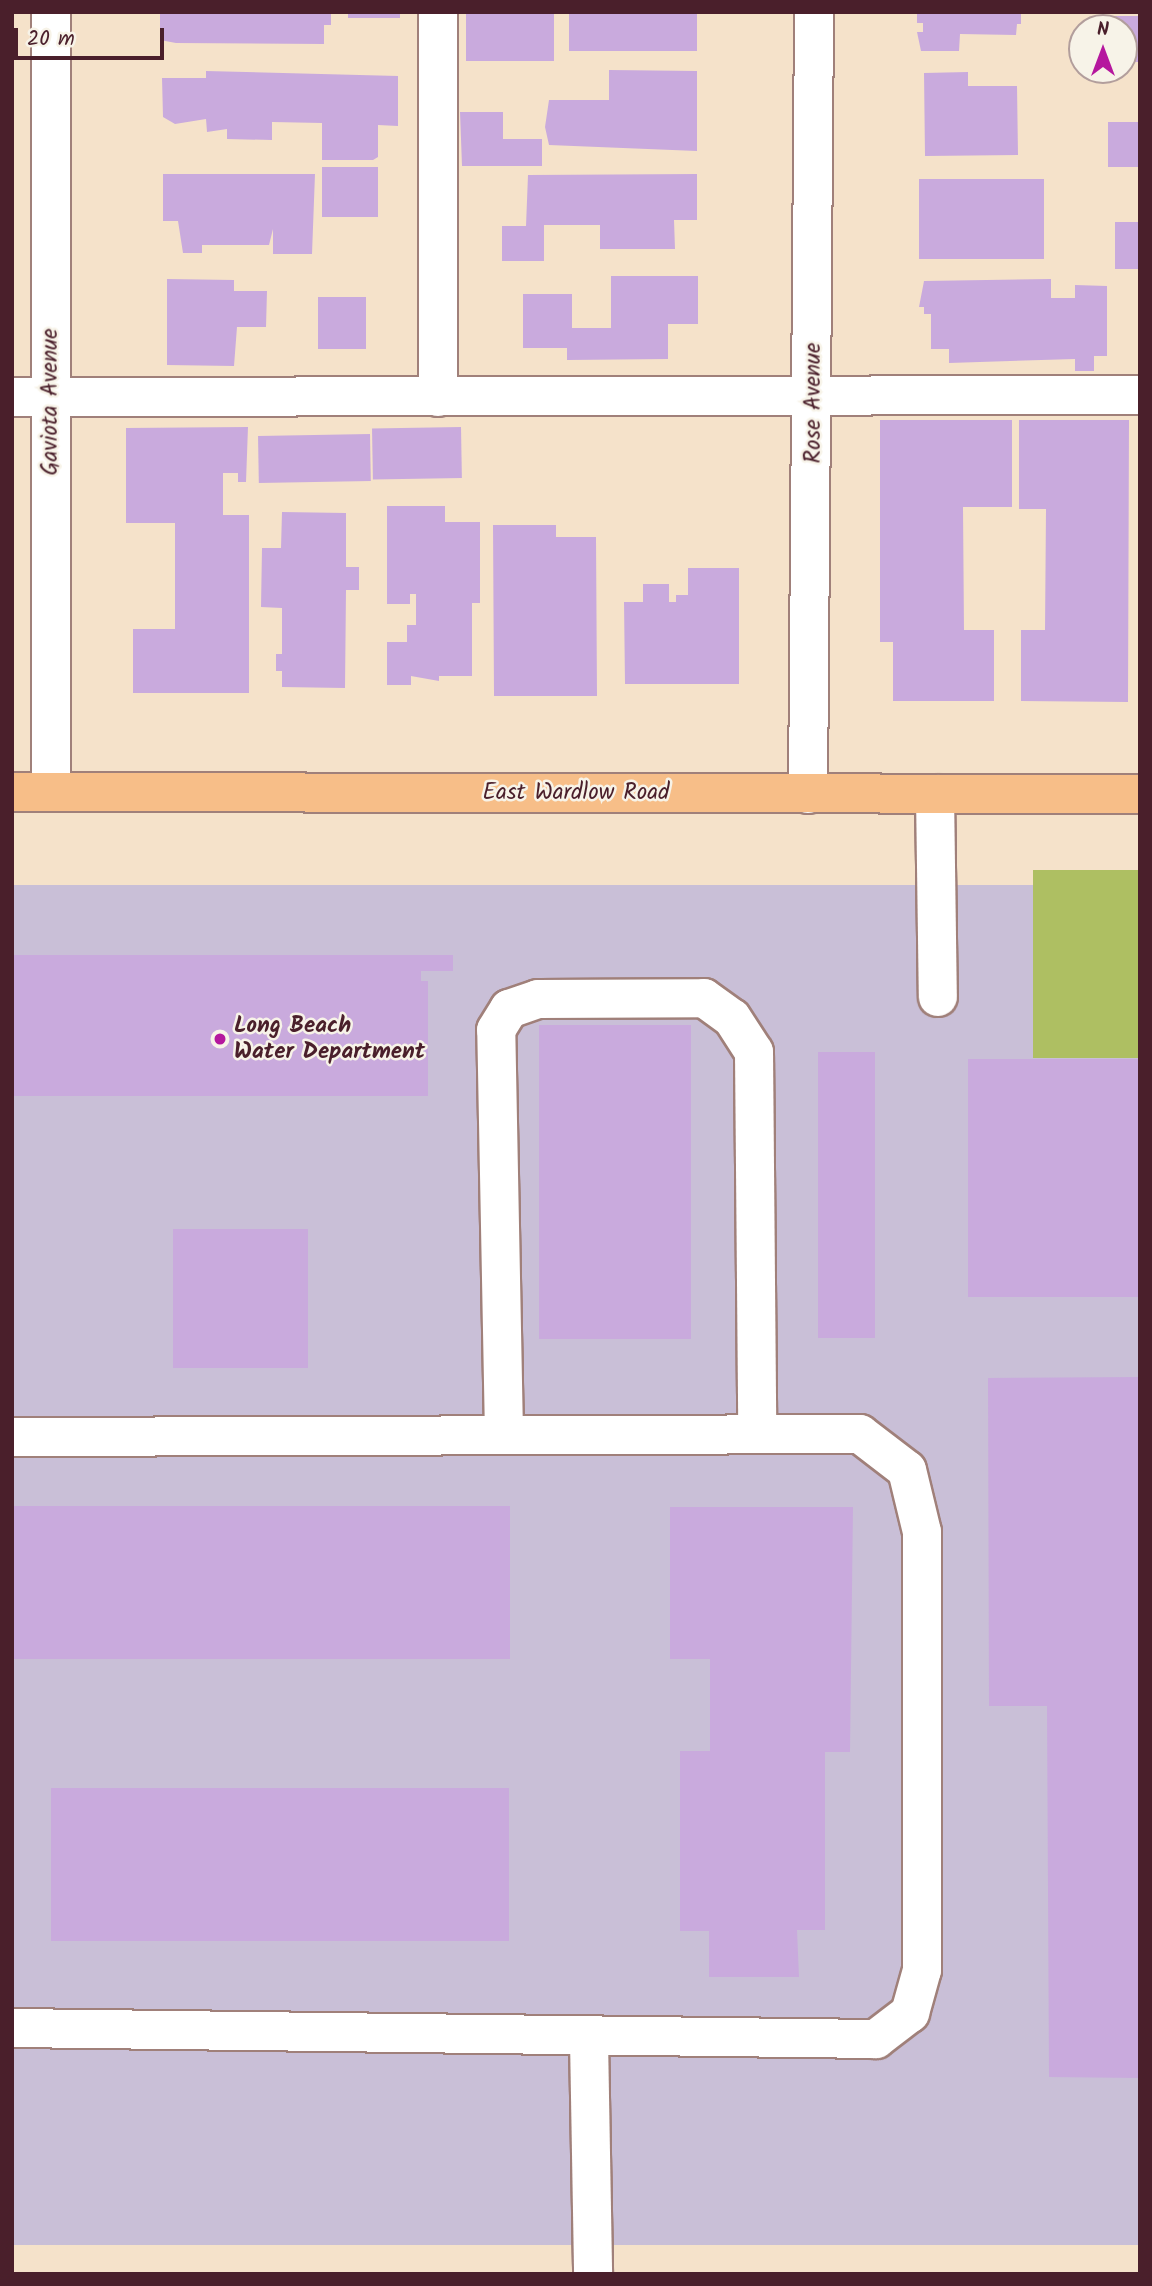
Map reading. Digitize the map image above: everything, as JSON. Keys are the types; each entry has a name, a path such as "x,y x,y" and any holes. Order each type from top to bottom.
{"main road":[{"name":"East Wardlow Road","path":"12,792 1140,793"}],"street":[{"name":"Gaviota Avenue","path":"51,12 51,792"},
{"path":"438,12 438,397"},
{"name":"Rose Avenue","path":"808,793 815,396 814,12"},
{"path":"12,397 1140,395"},
{"path":"935,793 938,997"},
{"path":"504,1434 496,1030 509,1009 538,999 704,998 732,1018 754,1052 757,1432"},
{"path":"12,1437 757,1432 860,1434 907,1470 922,1532 922,1970 910,2014 876,2039 589,2039 12,2028"},
{"path":"589,2039 593,2274"}],"shaded area":[{"path":"12,885 1140,885 1140,2245 12,2245"}],"green space":[{"path":"1033,870 1140,870 1140,1058 1033,1058"}],"building":[{"path":"160,12 331,12 331,25 324,25 324,44 176,43 160,40"},
{"path":"348,12 400,12 400,18 348,18"},
{"path":"466,12 554,12 554,61 466,61"},
{"path":"569,12 697,12 697,51 569,51"},
{"path":"917,12 1021,12 1021,24 1017,24 1016,35 960,34 959,51 921,51 917,32 923,32 923,23 917,23"},
{"path":"1138,16 1140,16 1138,62"},
{"path":"609,70 697,71 697,151 549,145 545,127 549,100 609,100"},
{"path":"206,71 398,76 398,126 378,125 378,157 373,160 322,160 322,123 272,122 272,140 227,139 227,129 207,132 206,119 175,124 163,117 162,78 206,78"},
{"path":"968,72 968,86 1017,86 1018,155 925,156 924,73"},
{"path":"460,112 503,112 503,139 542,139 542,166 462,166"},
{"path":"1108,122 1140,122 1140,167 1108,167"},
{"path":"322,167 378,167 378,217 322,217"},
{"path":"163,174 315,174 312,254 273,254 273,229 269,245 202,245 202,253 183,253 178,221 163,221"},
{"path":"697,174 697,220 674,220 675,249 600,249 600,225 544,225 544,261 502,261 502,226 526,226 528,175"},
{"path":"919,179 1044,179 1044,259 919,259"},
{"path":"1115,222 1140,222 1140,269 1115,269"},
{"path":"611,276 698,276 698,324 668,324 668,359 567,360 567,348 523,348 523,294 572,294 572,328 611,328"},
{"path":"167,279 234,280 234,291 267,291 266,327 237,327 234,366 167,365"},
{"path":"1051,279 1051,298 1075,298 1075,285 1107,286 1107,356 1094,356 1094,371 1075,371 1075,359 949,363 949,349 931,349 931,314 924,314 924,307 919,307 924,281"},
{"path":"318,297 366,297 366,349 318,349"},
{"path":"880,420 1012,420 1012,507 963,507 964,630 994,630 994,701 893,701 893,642 880,642"},
{"path":"1019,420 1129,420 1128,702 1021,701 1021,630 1045,630 1046,509 1019,509"},
{"path":"248,427 246,482 238,482 238,473 223,473 223,515 249,515 249,693 133,693 133,629 175,629 175,523 126,523 126,428"},
{"path":"461,427 462,478 373,480 372,429"},
{"path":"370,434 371,481 259,483 258,436"},
{"path":"387,506 445,506 445,522 480,522 480,603 472,603 472,676 439,676 439,681 411,676 411,685 387,685 387,642 407,642 407,625 416,625 416,594 410,594 410,604 387,604"},
{"path":"282,512 346,513 346,567 359,567 359,590 346,590 345,688 282,687 282,671 276,671 276,654 282,654 282,608 261,607 262,548 281,548"},
{"path":"493,525 556,525 556,537 596,537 597,696 494,696"},
{"path":"688,568 739,568 739,684 625,684 624,602 643,602 643,584 669,584 669,602 676,602 676,595 688,595"},
{"name":"Long Beach Water Department","path":"12,955 453,955 453,971 421,971 421,981 428,981 428,1096 12,1096"},
{"path":"539,1025 691,1025 691,1339 539,1339"},
{"path":"818,1052 875,1052 875,1338 818,1338"},
{"path":"968,1059 1140,1059 1140,1297 968,1297"},
{"path":"173,1229 308,1229 308,1368 173,1368"},
{"path":"1140,1377 1140,2078 1049,2077 1047,1706 989,1706 988,1378"},
{"path":"12,1506 510,1506 510,1659 12,1659"},
{"path":"670,1507 853,1507 850,1752 825,1752 825,1930 797,1930 799,1977 709,1977 709,1931 680,1931 680,1751 710,1751 710,1659 670,1659"},
{"path":"51,1788 509,1788 509,1941 51,1941"}],"place":[{"name":"Long Beach Water Department","path":"220,1039"}]}
